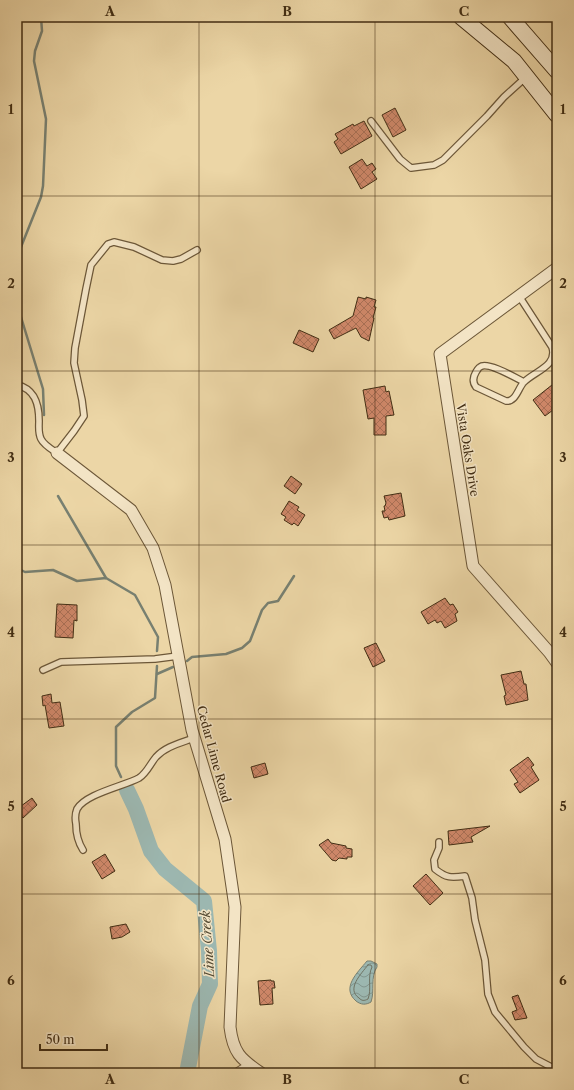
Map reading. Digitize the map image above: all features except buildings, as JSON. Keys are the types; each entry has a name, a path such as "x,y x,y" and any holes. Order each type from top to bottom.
{"main road":[{"path":"461,17 514,61 557,115"},
{"path":"510,17 557,71"}],"street":[{"name":"Vista Oaks Drive","path":"557,268 440,354 473,566 557,663"},
{"name":"Cedar Lime Road","path":"57,453 131,510 153,548 165,586 192,730 225,839 235,907 230,1027 232,1042 240,1057 259,1072"},
{"path":"239,1073 244,1070 259,1072"}],"lane":[{"path":"371,121 400,159 411,168 434,165 443,160 504,97 526,77"},
{"path":"17,385 29,390 35,397 38,404 41,440 57,453 84,416 74,363 75,348 91,265 108,244 114,242 134,247 162,260 173,261 181,259 196,250"},
{"path":"519,295 552,347 552,358 548,366 524,382 513,400 510,402 476,387 473,383 474,376 479,367 484,366 491,366 524,382"},
{"path":"43,670 61,662 155,659 178,656"},
{"path":"83,850 76,832 75,815 78,808 92,797 140,777 147,771 157,756 171,746 194,738"},
{"path":"439,842 439,848 434,860 434,869 442,875 452,878 465,876 472,898 475,920 485,960 488,994 495,1012 536,1059 557,1070"}],"water":[{"path":"367,961 377,964 377,967 373,980 371,1002 364,1004 356,1001 352,996 350,986 355,976"}],"waterway":[{"path":"17,257 41,197 43,186 46,119 34,61 35,51 42,31 41,17"},
{"path":"17,304 43,389 44,415"},
{"path":"58,496 106,578"},
{"name":"Lime Creek","path":"17,568 25,572 53,570 77,581 106,578 135,595 158,637 157,651"},
{"path":"187,661 192,657 226,654 242,648 250,641 262,610 268,603 278,601 294,576"},
{"name":"Lime Creek","path":"121,777 116,766 116,727 132,712 155,698 157,666"},
{"path":"157,674 173,667"},
{"name":"Lime Creek","path":"127,790 136,809 151,851 165,869 204,901 209,951 210,984 200,1006 187,1073"}]}
